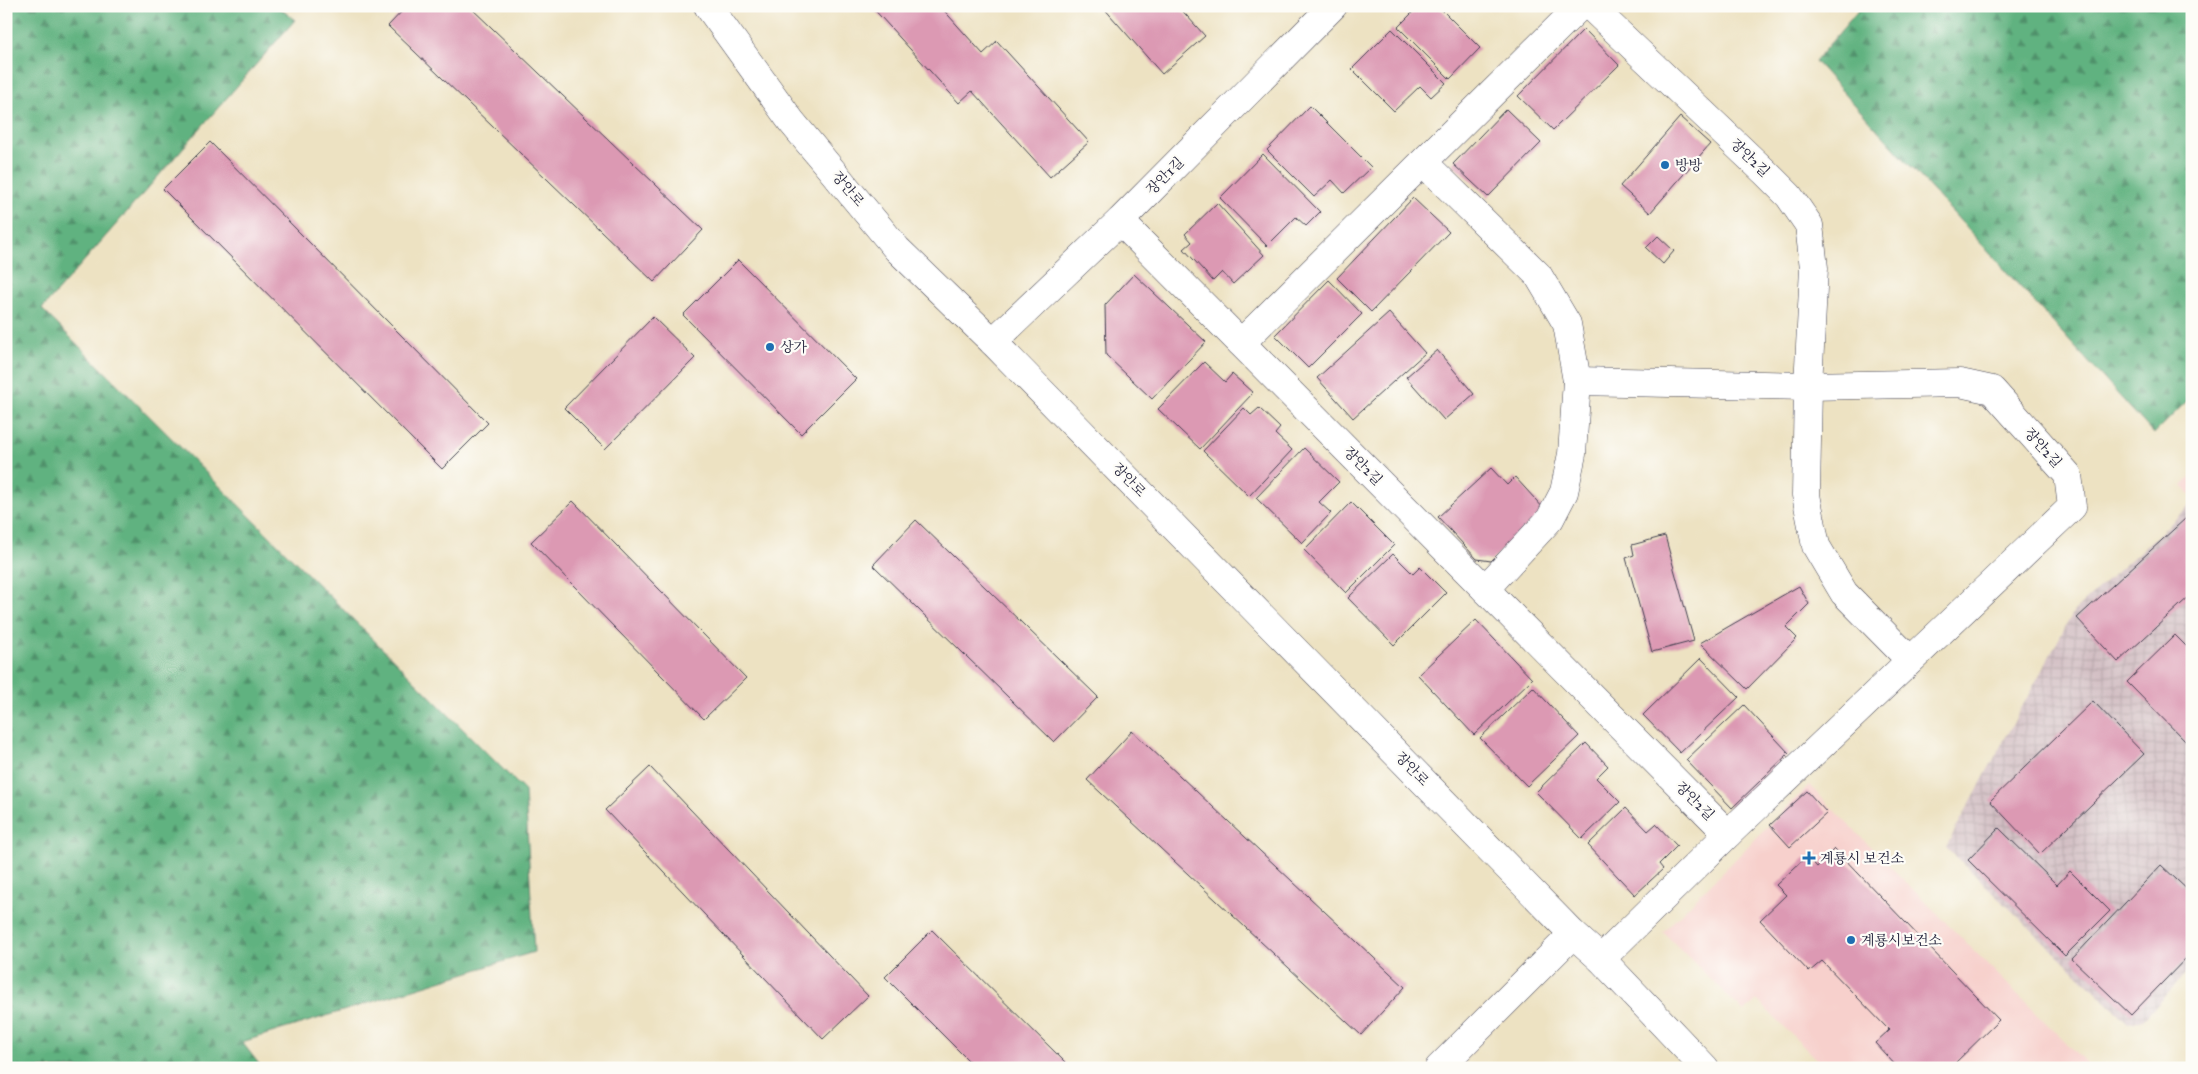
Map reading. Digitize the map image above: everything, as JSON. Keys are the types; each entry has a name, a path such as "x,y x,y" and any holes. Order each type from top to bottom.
{"street":[{"name":"장안로","path":"708,6 791,121 897,249 993,342 1573,934 1601,959 1705,1068"},
{"name":"장안1길","path":"993,342 1120,221 1334,6"},
{"path":"1241,343 1580,6"},
{"name":"장안2길","path":"1590,6 1766,173 1789,196 1810,225 1814,268 1808,386 1806,495 1816,546 1844,593 1910,660"},
{"path":"1424,163 1538,275 1567,324 1577,381 1572,454 1564,492 1550,519 1485,589"},
{"name":"장안2길","path":"1120,221 1728,834 2072,507 2068,475 1992,390 1960,383 1808,386 1577,381"},
{"path":"1601,959 1728,834"},
{"path":"1439,1068 1573,934"}],"shaded area":[{"path":"2192,476 2192,496 2182,486"},
{"path":"2192,504 2192,968 2143,1020 2128,1023 1946,847 2074,611"},
{"name":"계룡시 보건소","path":"1809,785 2091,1068 1825,1068 1757,1000 1744,1012 1663,932"}],"green space":[{"path":"6,6 277,6 295,20 42,309 525,791 534,952 242,1042 262,1068 6,1068"},
{"path":"1862,6 2192,6 2192,396 2154,434 1815,61"}],"building":[{"path":"407,6 469,6 703,230 654,282 388,26"},
{"path":"871,6 940,6 983,54 997,41 1089,142 1050,177 972,91 959,103"},
{"path":"1102,6 1178,6 1205,36 1162,74"},
{"path":"1419,6 1438,6 1480,48 1450,79 1398,27"},
{"path":"1392,29 1446,83 1431,97 1420,86 1394,111 1352,69"},
{"path":"1584,29 1619,65 1553,130 1518,96"},
{"path":"1310,106 1371,167 1344,193 1332,180 1314,197 1267,150"},
{"path":"1506,109 1541,143 1488,197 1453,164"},
{"name":"방방","path":"1680,117 1710,144 1650,213 1620,186"},
{"path":"210,142 488,423 442,469 163,189"},
{"path":"1263,154 1320,212 1306,226 1296,217 1267,246 1220,198"},
{"path":"1413,198 1449,232 1371,312 1337,278"},
{"path":"1217,203 1264,255 1233,284 1222,272 1213,281 1184,249 1192,242 1185,234"},
{"path":"1658,236 1674,251 1663,264 1646,248"},
{"name":"상가","path":"738,260 856,379 801,434 683,315"},
{"path":"1134,274 1206,342 1152,399 1106,355 1105,305"},
{"path":"1329,280 1362,314 1308,368 1275,335"},
{"path":"1389,313 1425,353 1353,418 1317,378"},
{"path":"653,317 695,358 605,449 564,408"},
{"path":"1437,350 1474,394 1444,420 1406,377"},
{"path":"1204,362 1225,382 1232,374 1253,393 1200,449 1158,409"},
{"path":"1244,408 1251,415 1259,408 1280,428 1275,434 1292,450 1249,496 1203,451"},
{"path":"1304,448 1339,482 1319,502 1331,513 1302,543 1256,498"},
{"path":"1491,468 1507,485 1515,477 1545,510 1491,561 1477,559 1438,517"},
{"path":"573,501 746,678 704,719 531,542"},
{"path":"1351,502 1394,545 1346,593 1304,550"},
{"path":"2186,518 2192,525 2192,594 2118,662 2077,618"},
{"path":"916,520 1098,697 1054,742 873,565"},
{"path":"1665,536 1694,641 1652,652 1626,558 1634,555 1632,545"},
{"path":"1393,554 1413,574 1420,567 1446,593 1394,645 1348,598"},
{"path":"1799,586 1809,604 1786,627 1797,638 1747,689 1700,643"},
{"path":"1476,620 1532,679 1474,735 1418,675"},
{"path":"2175,635 2192,652 2192,748 2127,682"},
{"path":"1701,658 1739,697 1680,753 1643,715"},
{"path":"1533,687 1579,736 1527,786 1480,738"},
{"path":"2093,701 2144,754 2040,854 1990,801"},
{"path":"1744,705 1789,753 1732,808 1686,760"},
{"path":"1132,731 1405,987 1361,1035 1087,780"},
{"path":"1586,743 1608,766 1596,778 1620,802 1582,839 1536,792"},
{"path":"650,767 868,996 823,1039 605,810"},
{"path":"1807,791 1827,813 1790,847 1770,825"},
{"path":"1626,808 1648,831 1656,824 1677,846 1659,864 1663,869 1635,895 1588,845"},
{"path":"1999,828 2057,885 2070,871 2110,911 2065,956 1968,860"},
{"name":"계룡시보건소","path":"1835,849 1999,1020 1950,1068 1898,1068 1875,1043 1889,1030 1822,961 1809,972 1760,920 1786,895 1776,885 1807,856 1817,867"},
{"path":"2161,865 2192,894 2192,952 2131,1015 2072,959"},
{"path":"932,930 1071,1068 976,1068 885,977"}],"place":[{"name":"방방","path":"1665,165"},
{"name":"상가","path":"770,347"},
{"name":"계룡시 보건소","path":"1809,858"},
{"name":"계룡시보건소","path":"1851,940"}]}
